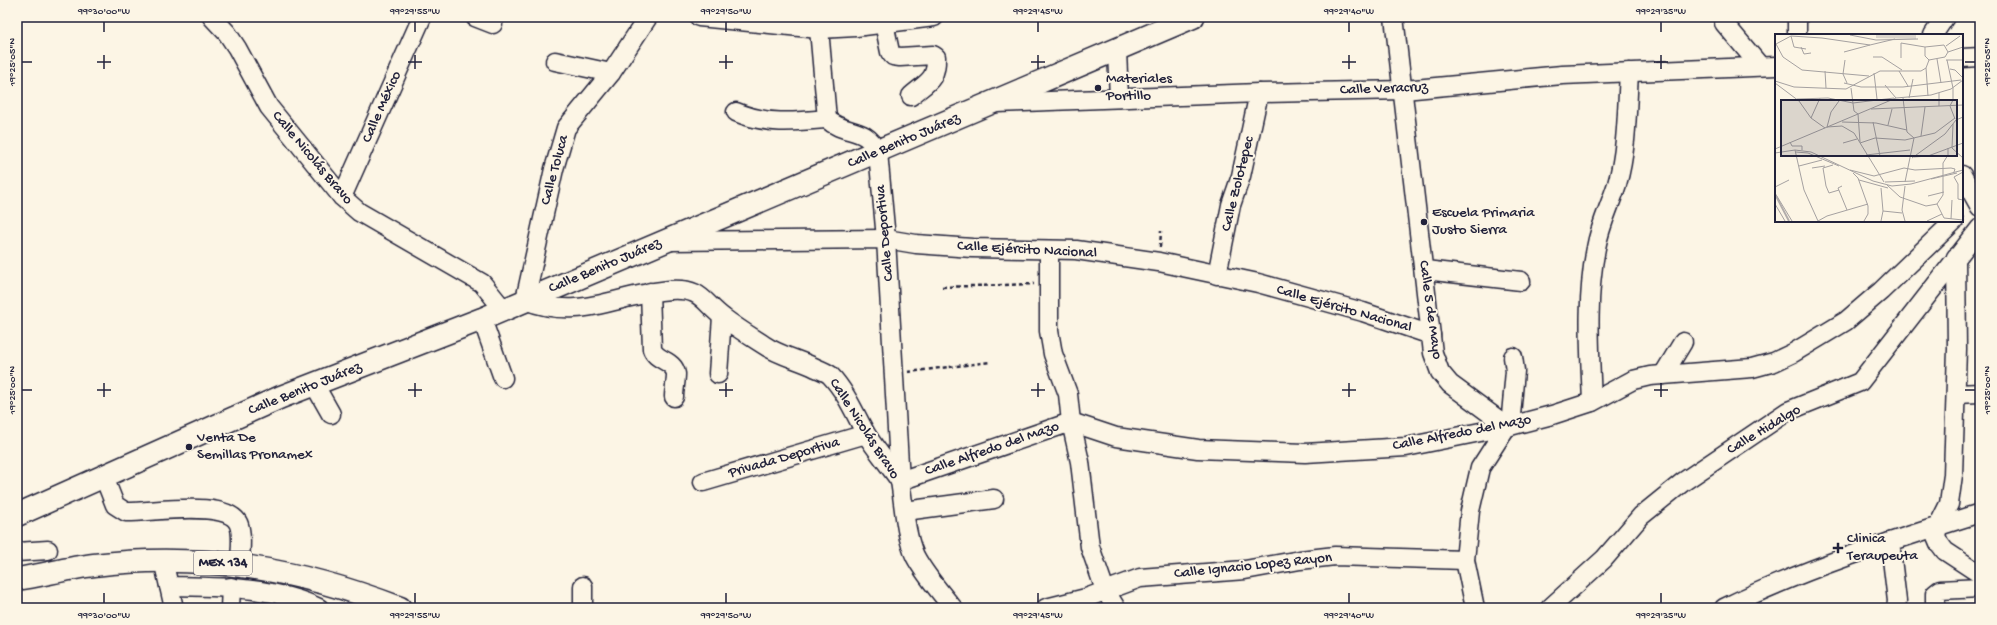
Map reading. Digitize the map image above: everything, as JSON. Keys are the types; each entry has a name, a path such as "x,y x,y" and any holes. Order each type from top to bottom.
{"main road":[{"name":"Calle Benito Juárez","path":"17,515 281,397 482,319 662,241 1117,51 1193,17"},
{"name":"MEX 134","path":"17,579 95,564 163,560 240,564 294,574 334,585 400,608"},
{"name":"MEX 134","path":"17,583 41,575"}],"street":[{"name":"Calle Nicolás Bravo","path":"212,17 227,33 237,48 269,107 342,197 359,212 482,283 503,309"},
{"name":"Calle México","path":"342,197 422,17"},
{"path":"474,17 493,24"},
{"name":"Calle Toluca","path":"525,300 554,169 566,128 611,73 648,17"},
{"path":"699,17 816,23 884,23 934,17"},
{"name":"Calle 5 de Mayo","path":"1394,17 1425,270 1433,353 1440,372 1450,384 1508,426"},
{"path":"1797,17 1797,34"},
{"path":"1934,34 1945,17"},
{"path":"816,23 827,119"},
{"path":"884,23 890,52 893,56 900,58 933,55 936,57 936,68 933,77 911,96"},
{"path":"1724,23 1768,66"},
{"path":"1117,51 1118,98"},
{"path":"1963,58 1980,57"},
{"path":"554,60 611,73"},
{"name":"Calle Veracruz","path":"992,103 1259,93 1404,90 1562,75 1768,66"},
{"path":"1592,402 1590,338 1596,248 1604,217 1617,184 1621,163 1629,72"},
{"name":"Calle Zolotepec","path":"1217,275 1231,205 1241,176 1259,93"},
{"path":"736,112 768,122 792,123 827,119 837,126 865,135 871,140 878,152"},
{"name":"Calle Deportiva","path":"878,152 886,238 900,481"},
{"path":"1963,177 1978,205 1963,213"},
{"name":"Calle Alfredo del Mazo","path":"900,481 1070,422 1116,437 1198,449 1305,453 1406,447 1508,426 1592,402 1633,380 1650,376 1752,368 1774,362 1793,353 1846,320 1881,291 1953,222"},
{"name":"Calle Hidalgo","path":"1550,608 1604,559 1642,516 1683,482 1788,411 1860,382 1980,228"},
{"name":"Calle Ejército Nacional","path":"662,241 886,238 916,244 972,248 1076,250 1159,262 1258,283 1329,303 1431,335"},
{"path":"1049,250 1049,331 1053,354 1066,389 1070,422 1080,462 1090,547 1105,590 1116,608"},
{"path":"1956,257 1958,349 1953,475 1949,504 1938,526 1936,536 1945,551 1980,574"},
{"path":"1425,270 1521,281"},
{"name":"Calle Nicolás Bravo","path":"525,300 543,307 568,309 604,304 650,292 672,290 690,291 704,298 722,317 767,348 829,374 842,390 866,434 900,481 908,534 915,556 931,581 953,608"},
{"path":"650,292 652,349 656,356 672,366 676,373 674,397"},
{"path":"718,374 722,317"},
{"path":"482,319 503,378"},
{"path":"1663,375 1683,342"},
{"path":"1475,608 1465,560 1470,511 1480,468 1508,426 1515,371 1513,357"},
{"path":"314,384 331,414"},
{"path":"1956,394 1980,393"},
{"name":"Privada Deportiva","path":"702,482 866,434"},
{"path":"104,477 115,505 126,512 209,508 232,515 239,523 241,531 240,564"},
{"path":"905,511 994,499"},
{"path":"1724,608 1758,591 1803,573 1890,542 1980,513"},
{"path":"1890,542 1897,601 1896,608"},
{"path":"17,552 48,550"},
{"name":"Calle Ignacio Lopez Rayon","path":"1046,608 1086,598 1140,578 1245,570 1300,560 1335,556 1465,560"},
{"path":"163,560 174,608"},
{"path":"169,586 231,587 288,596 319,608"},
{"path":"582,586 582,608"},
{"path":"230,608 231,587"},
{"path":"1934,608 1936,594 1940,590 1980,588"}],"path":[{"path":"942,287 1049,284"},
{"path":"894,374 990,362"}],"place":[{"name":"Materiales Portillo","path":"1098,88"},
{"name":"Escuela Primaria Justo Sierra","path":"1424,222"},
{"name":"Venta De Semillas Pronamex","path":"189,447"},
{"name":"Clinica Teraupeuta","path":"1838,548"}]}
